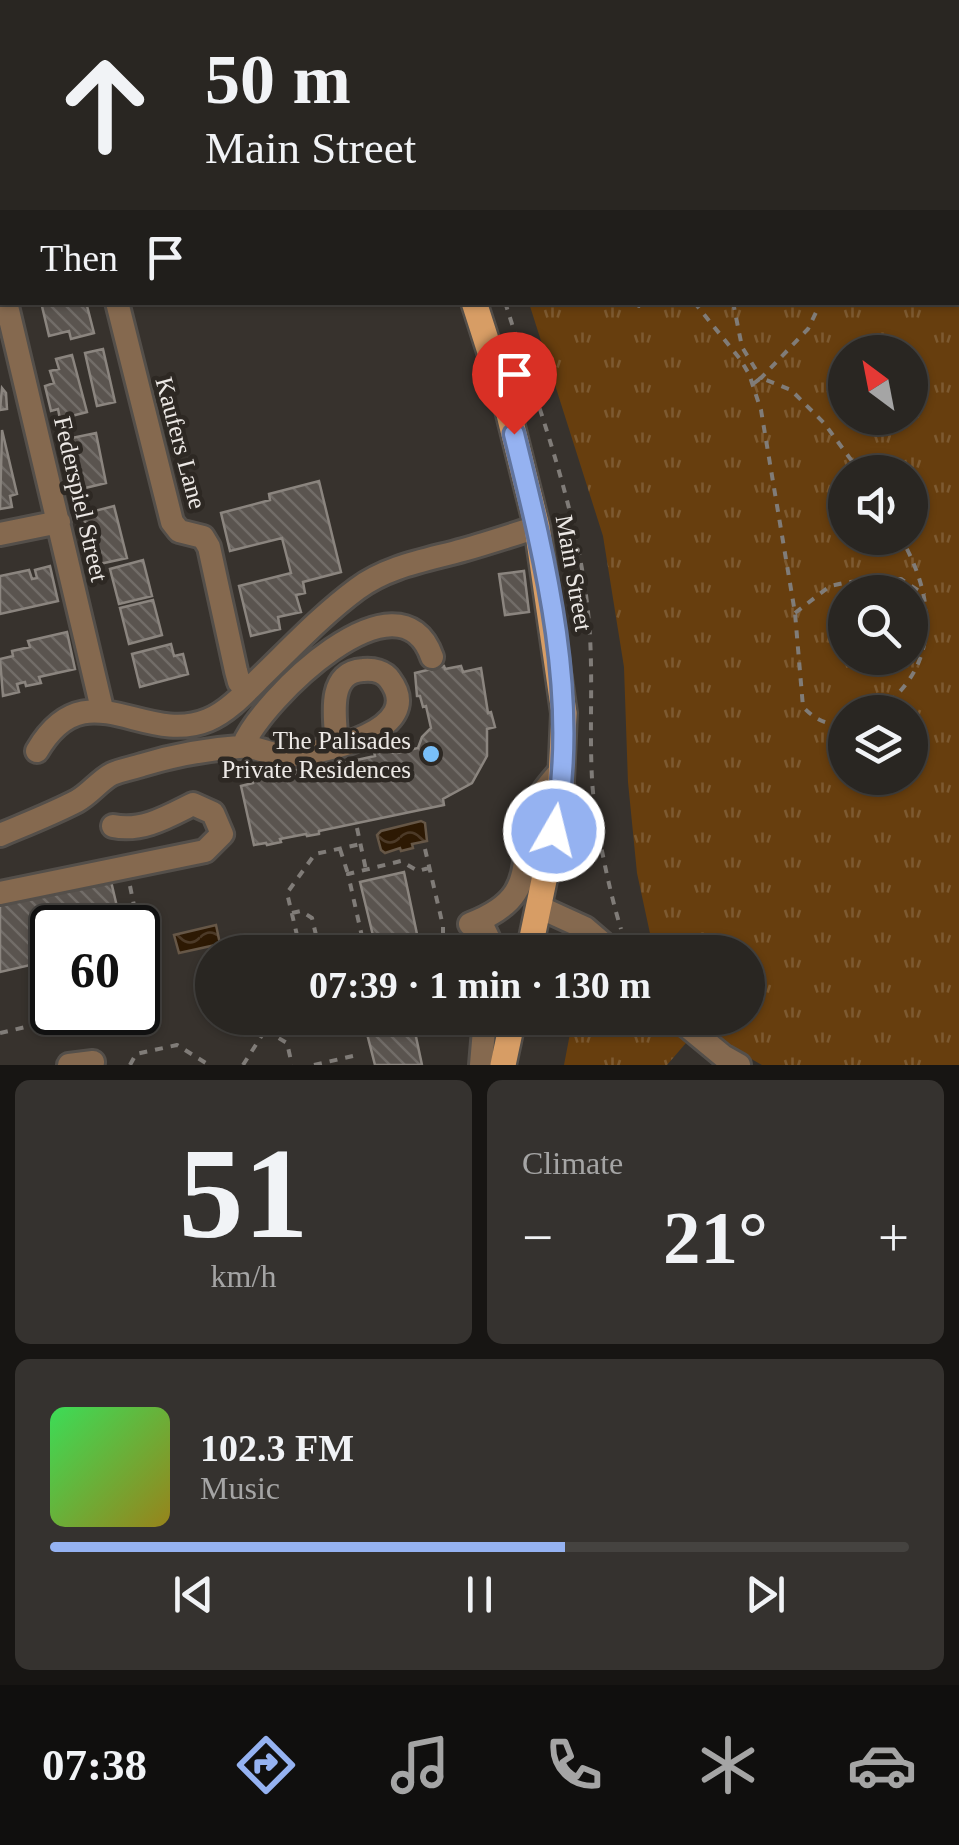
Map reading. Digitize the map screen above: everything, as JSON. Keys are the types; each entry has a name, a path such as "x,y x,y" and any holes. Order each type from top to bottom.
{"main road":[{"name":"Main Street","path":"475,305 506,402 536,527 562,681 560,804 532,935"},
{"path":"504,1065 512,1035"}],"street":[{"name":"Federspiel Street","path":"7,305 102,709"},
{"name":"Kaufers Lane","path":"118,305 172,522 179,531 203,536 209,547 236,671 248,690"},
{"path":"0,534 58,522"},
{"path":"37,751 59,723 74,714 102,709 150,724 183,728 212,719 327,614 376,576 536,527"},
{"path":"242,746 250,727 266,707 359,630 379,626 414,630 425,639 432,657"},
{"path":"183,728 187,756"},
{"path":"0,835 94,792 110,774 242,746 276,756 337,745"},
{"path":"486,935 483,928 470,924 494,914 518,891 525,876 534,810 562,769"},
{"path":"0,893 205,851 222,834 218,820 203,806 193,804 116,834 107,808 94,792"},
{"path":"539,906 593,935"},
{"path":"481,1065 484,1035"},
{"path":"697,1035 739,1065"}],"path":[{"path":"697,305 761,378 792,390 824,422 848,455"},
{"path":"733,305 764,427 795,613 803,707 814,718 828,724"},
{"path":"753,384 808,329 820,305"},
{"path":"795,613 828,588"},
{"path":"891,695 909,675"},
{"path":"358,828 366,870"},
{"path":"297,935 287,893 315,854 361,844"},
{"path":"340,848 362,935"},
{"path":"425,849 443,935"},
{"path":"348,874 401,862 418,871 430,868"},
{"path":"126,867 134,905"},
{"path":"292,912 301,910 312,918 316,935"},
{"path":"0,1033 30,1026"},
{"path":"243,1065 262,1035"},
{"path":"273,1035 287,1043 292,1065"},
{"path":"130,1065 136,1054 177,1045 209,1065"},
{"path":"314,1065 353,1056"}],"green space":[{"path":"530,305 959,305 959,1065 762,1065 709,1035 765,1035 765,935 650,935 637,873 628,782 624,667 603,536"},
{"path":"570,1035 693,1035 667,1065 564,1065"}],"water":[{"path":"425,823 427,841 401,851 381,850 377,835 381,831"},
{"path":"216,925 218,935 195,935 195,949 179,953 174,935"}],"building":[{"path":"42,305 87,305 94,333 71,339 69,331 49,336"},
{"path":"103,349 115,402 97,406 85,353"},
{"path":"72,355 87,412 60,419 58,409 51,411 45,386 54,383 50,371 59,369 56,359"},
{"path":"2,388 7,409 0,410"},
{"path":"2,430 17,494 10,496 12,507 0,509"},
{"path":"96,433 106,483 77,490 67,439"},
{"path":"319,481 341,572 303,582 305,593 296,595 301,612 278,617 280,629 251,636 239,586 291,573 282,538 230,551 221,513 270,500 269,494"},
{"path":"114,506 127,558 95,565 83,514"},
{"path":"143,560 152,596 119,604 110,569"},
{"path":"50,566 58,601 0,614 0,576 29,570 32,579 37,578 35,570"},
{"path":"524,571 529,612 505,615 499,574"},
{"path":"153,600 162,635 129,644 120,608"},
{"path":"67,632 75,669 39,677 41,683 17,684 19,692 3,696 0,659 30,647 28,641"},
{"path":"171,644 174,656 183,654 188,674 140,687 132,654"},
{"name":"The Palisades Private Residences","path":"461,666 463,672 481,668 488,713 491,712 495,727 487,729 487,756 472,783 443,799 444,805 254,845 241,786 253,783 252,779 293,774 292,770 375,756 374,752 388,749 397,753 418,748 431,728 426,706 417,696 415,673"},
{"path":"404,872 417,935 373,935 360,882"},
{"path":"110,877 117,905 30,905 30,965 0,972 0,903"},
{"path":"367,1035 416,1035 422,1065 375,1065"}],"place":[{"name":"The Palisades Private Residences","path":"431,754"}],"route":[{"path":"514,434 536,527 562,681 562,769 554,831"}]}
